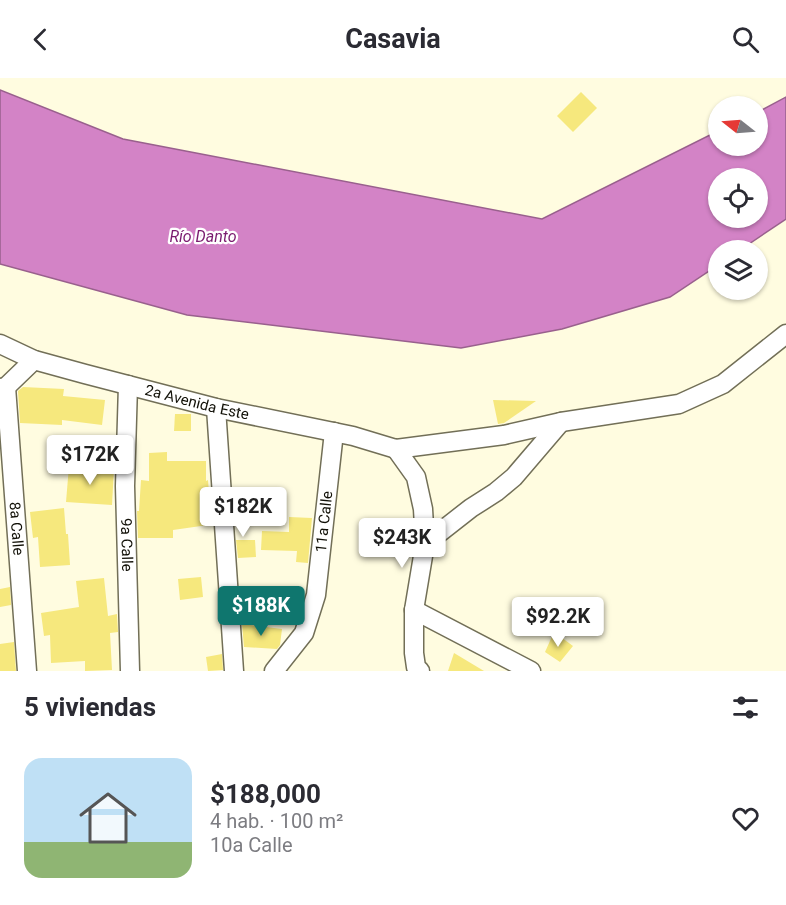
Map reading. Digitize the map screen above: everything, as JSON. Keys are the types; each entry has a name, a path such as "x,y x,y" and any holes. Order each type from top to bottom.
{"street":[{"path":"420,671 416,667 414,653 414,610 424,544 423,509 416,477 396,449 504,435 561,422 679,404 723,384 786,334"},
{"name":"2a Avenida Este","path":"0,344 34,360 128,385 216,408 353,436 396,449"},
{"path":"3,387 34,360"},
{"name":"9a Calle","path":"128,385 124,486 130,671"},
{"name":"8a Calle","path":"3,387 27,671"},
{"path":"216,408 234,671"},
{"path":"424,544 514,477 561,422"},
{"name":"11a Calle","path":"274,671 304,633 316,596 334,432"},
{"path":"414,610 531,671"}],"water":[{"name":"Río Danto","path":"0,90 123,139 542,219 708,136 708,156 768,156 768,107 786,97 786,219 755,240 708,240 708,272 670,297 562,329 461,348 187,315 0,264"}],"building":[{"path":"581,92 597,108 573,132 557,116"},
{"path":"23,387 64,389 63,396 105,400 102,425 62,420 62,425 20,423 18,391"},
{"path":"493,400 536,401 504,423 498,424"},
{"path":"175,414 191,414 191,431 174,431"},
{"path":"167,452 167,461 206,461 206,481 208,480 210,505 205,505 208,525 173,530 173,538 138,538 137,511 139,511 141,480 149,481 149,453"},
{"path":"69,466 114,469 112,505 66,502"},
{"path":"64,508 70,565 40,567 38,537 33,538 30,512"},
{"path":"289,517 312,518 308,563 296,562 297,551 261,550 262,531 289,532"},
{"path":"236,540 255,540 256,557 238,558"},
{"path":"201,577 203,597 180,600 178,579"},
{"path":"104,578 108,616 117,614 118,632 110,633 112,670 85,671 85,661 51,663 50,635 44,636 41,613 79,607 76,581"},
{"path":"10,587 11,605 0,607 0,589"},
{"path":"242,624 282,629 280,645 277,649 244,647"},
{"path":"554,632 573,646 560,662 545,652"},
{"path":"14,642 16,671 0,671 0,644"},
{"path":"454,653 484,671 448,671"},
{"path":"222,654 223,670 208,671 206,657"}]}
